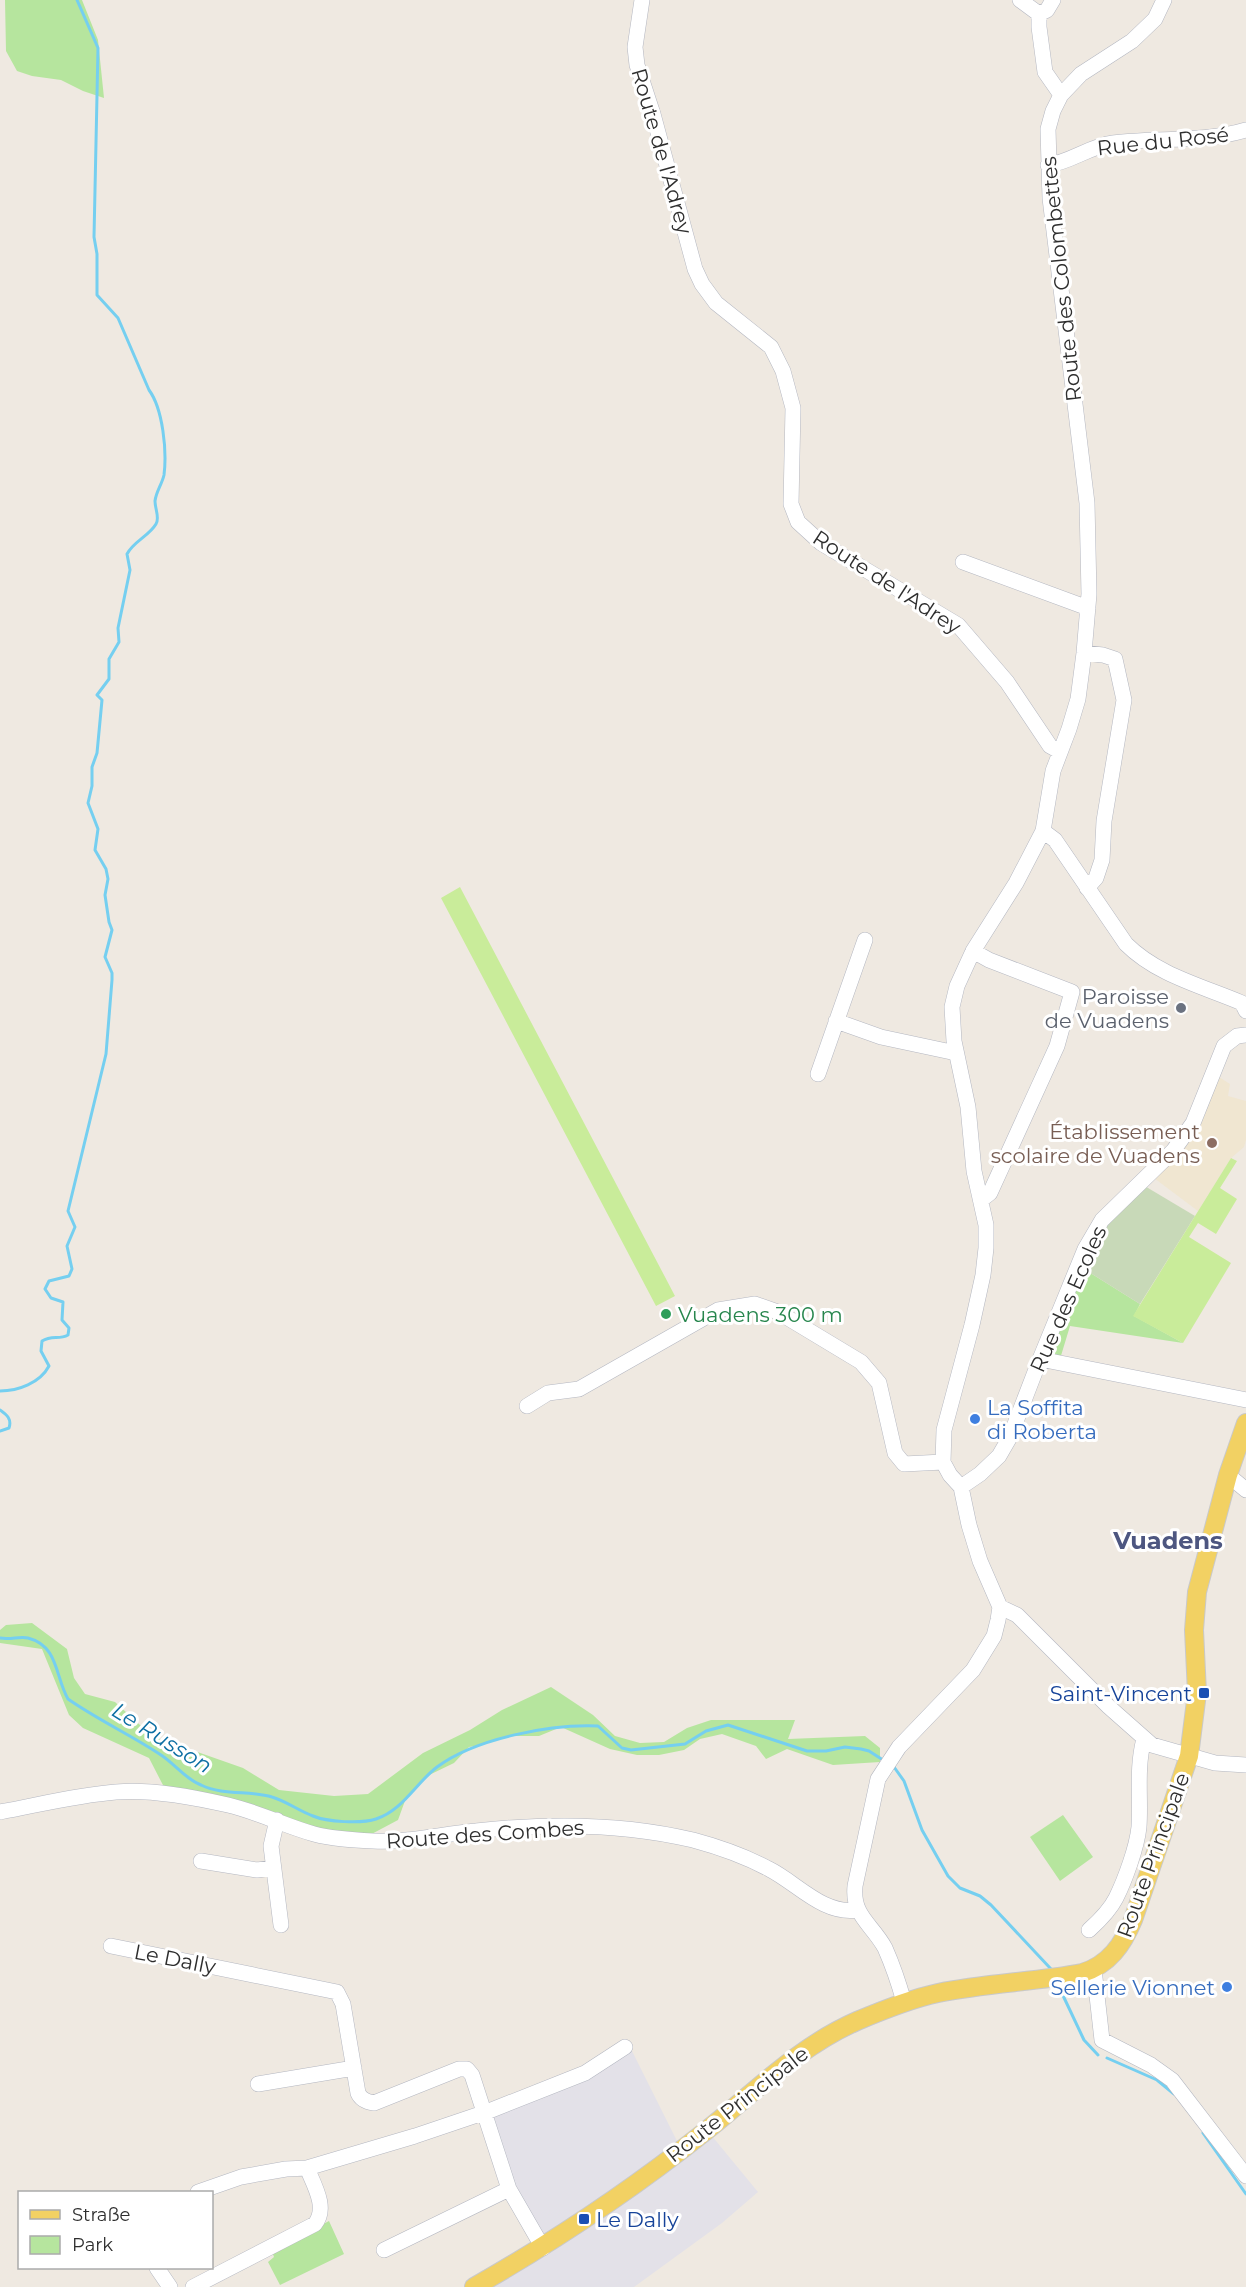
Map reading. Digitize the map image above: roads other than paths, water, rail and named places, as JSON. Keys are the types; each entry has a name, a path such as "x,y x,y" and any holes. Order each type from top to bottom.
{"main road":[{"name":"Route Principale","path":"474,2287 543,2248 707,2130 777,2070 801,2053 855,2022 904,2002 939,1993 1066,1976 1094,1969 1113,1955 1126,1937 1189,1756 1197,1693 1195,1605 1228,1475 1246,1423"}],"street":[{"name":"Route de l'Adrey","path":"642,0 635,47 637,65 653,114 695,269 702,284 716,303 771,347 783,371 794,408 791,504 796,518 821,543 958,625 1007,682 1050,746 1059,751"},
{"path":"1020,0 1039,14"},
{"path":"1039,14 1047,10 1053,0"},
{"name":"Route des Colombettes","path":"943,1462 944,1430 983,1275 986,1248 986,1225 974,1171 967,1098 956,1053 952,1022 954,994 961,973 973,951 1016,883 1043,831 1053,771 1059,751 1070,729 1078,699 1088,608 1084,479 1051,210 1048,129 1060,95 1081,74 1132,41 1155,19 1164,0"},
{"path":"1039,14 1045,72 1060,95"},
{"name":"Rue du Rosé","path":"1048,165 1086,150 1112,143 1209,138 1228,136 1246,130"},
{"path":"963,562 1088,608"},
{"path":"1084,653 1115,659 1124,700 1104,821 1102,860 1096,878 1087,888"},
{"path":"1043,831 1055,840 1126,944 1144,961 1242,1003 1246,1011"},
{"path":"818,1074 865,940"},
{"path":"973,951 989,960 1072,992 1069,1008 1052,1057 990,1193 981,1200"},
{"path":"836,1021 881,1037 956,1053"},
{"name":"Rue des Ecoles","path":"961,1487 980,1474 999,1456 1010,1437 1085,1250 1102,1220 1173,1151 1193,1123 1224,1046 1237,1036 1246,1035"},
{"path":"527,1406 548,1393 579,1389 718,1310 755,1304 778,1312 861,1362 879,1383 895,1453 904,1464 943,1462 950,1475 961,1487 980,1561 1000,1607 994,1636 973,1670 908,1736 887,1763 873,1796 855,1886 854,1901 857,1910 885,1950 899,1981 904,2002"},
{"path":"1040,1359 1246,1401"},
{"path":"1228,1475 1246,1490"},
{"path":"1000,1607 1017,1615 1081,1681 1144,1739 1158,1748 1215,1763 1246,1765"},
{"path":"1089,1930 1100,1920 1115,1899 1132,1854 1139,1828 1138,1782 1140,1751 1144,1739"},
{"name":"Route des Combes","path":"0,1812 109,1792 131,1791 158,1793 229,1805 322,1836 377,1841 477,1830 581,1825 693,1840 744,1857 772,1870 830,1907 849,1911 857,1910"},
{"path":"278,1820 271,1846 281,1925"},
{"path":"201,1861 257,1870 273,1868"},
{"name":"Le Dally","path":"111,1946 334,1990 342,1997 360,2097 365,2101 374,2103 459,2069 467,2069 472,2075 509,2189 543,2248"},
{"path":"1094,1969 1102,2040 1151,2065 1172,2080 1246,2176"},
{"path":"202,2191 222,2182 260,2172 308,2168 357,2155 484,2112 585,2073 625,2047"},
{"path":"258,2084 354,2068"},
{"path":"193,2287 315,2224 321,2208 308,2168"},
{"path":"384,2250 509,2189"},
{"path":"158,2269 170,2287"}],"waterway":[{"path":"0,1391 21,1388 40,1377 49,1366 41,1351 42,1341 68,1335 69,1328 62,1320 63,1302 51,1298 45,1289 49,1281 69,1276 72,1269 67,1246 75,1227 68,1211 106,1054 112,980 112,973 105,957 112,930 105,895 108,879 106,869 95,850 98,829 88,803 92,786 92,767 97,753 102,700 97,695 109,679 109,659 119,642 118,628 130,570 127,554 157,522 155,501 165,465 163,431 158,408 118,318 97,295 97,254 94,237 98,48 77,0"},
{"path":"0,1410 10,1422 9,1428 0,1431"},
{"name":"Le Russon","path":"0,1638 28,1638 38,1642 51,1655 68,1699 161,1755 195,1782 219,1791 272,1797 313,1816 335,1821 370,1821 386,1815 402,1803 429,1773 453,1757 493,1741 558,1727 598,1726 622,1748 631,1750 685,1744 706,1731 728,1725 807,1751 826,1751 845,1747 869,1751 883,1760"},
{"name":"Le Russon","path":"894,1767 904,1781 922,1830 948,1876 960,1888 980,1896 991,1905 1051,1969"},
{"name":"Le Russon","path":"1059,1987 1084,2040 1098,2055"},
{"name":"Le Russon","path":"1107,2058 1157,2080 1174,2094"},
{"name":"Le Russon","path":"1203,2133 1246,2194"}],"place":[{"name":"Paroisse de Vuadens","path":"1181,1008"},
{"name":"Établissement scolaire de Vuadens","path":"1212,1143"},
{"name":"Vuadens 300 m","path":"666,1314"},
{"name":"La Soffita di Roberta","path":"975,1419"},
{"name":"Saint-Vincent","path":"1204,1693"},
{"name":"Sellerie Vionnet","path":"1227,1987"},
{"name":"Le Dally","path":"584,2219"}],"district":[{"name":"Vuadens","path":"1168,1540"}]}
